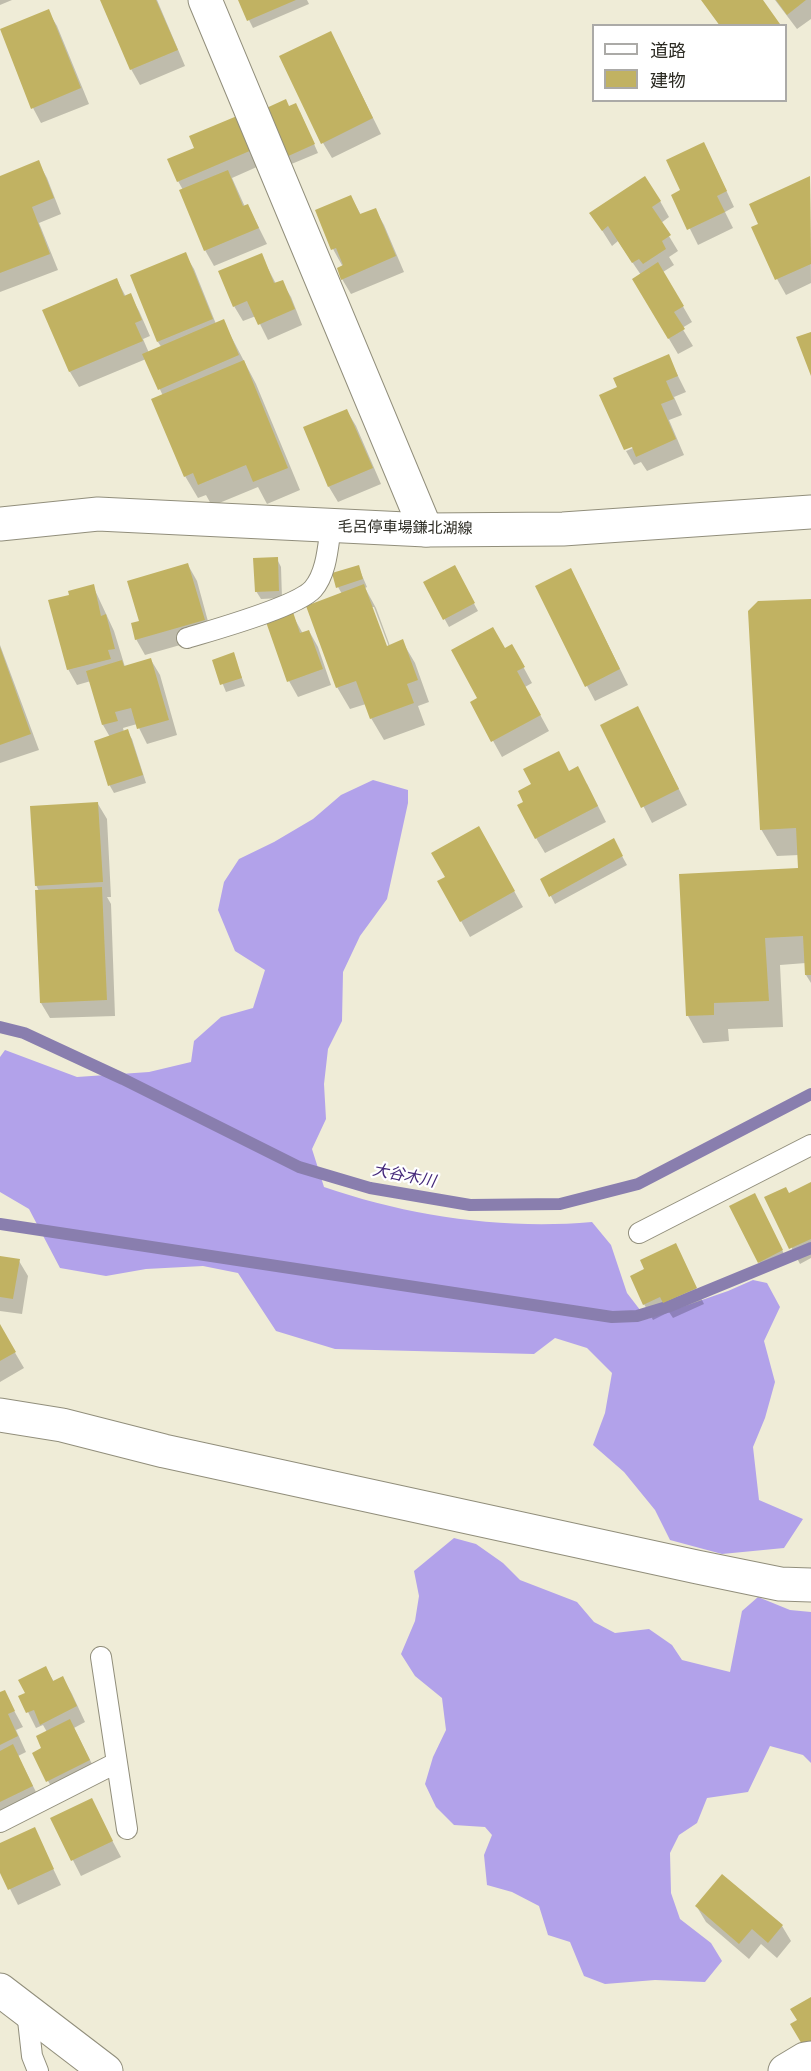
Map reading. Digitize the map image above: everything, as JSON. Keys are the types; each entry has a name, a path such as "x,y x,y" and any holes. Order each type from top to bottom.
{"street":[{"path":"205,0 426,530"},
{"name":"毛呂停車場鎌北湖線","path":"0,524 98,514 426,530 563,529 811,512"},
{"path":"0,1414 62,1425 164,1450 708,1569 780,1584 811,1585"},
{"path":"0,1990 106,2071"},
{"path":"785,2071 811,2058"}],"lane":[{"path":"187,638 276,608 313,589 323,569 331,526"},
{"path":"639,1233 811,1145"},
{"path":"101,1657 127,1829"},
{"path":"0,1822 116,1763"},
{"path":"27,2011 32,2056 38,2071"}],"shaded area":[{"path":"373,780 408,790 408,803 387,899 360,936 343,972 342,1021 328,1049 324,1084 326,1119 312,1149 324,1187 389,1206 456,1218 524,1224 592,1222 611,1245 627,1293 647,1319 753,1280 767,1283 780,1307 764,1341 775,1382 765,1418 753,1447 759,1500 803,1519 784,1548 722,1554 670,1540 655,1510 624,1472 593,1445 605,1413 612,1373 587,1348 555,1338 534,1354 335,1349 276,1331 238,1273 203,1266 146,1269 106,1276 60,1268 29,1209 0,1192 0,1057 5,1050 77,1077 149,1072 191,1062 194,1041 221,1017 253,1008 265,970 235,951 218,910 224,882 239,859 313,819 341,795"},
{"path":"454,1538 476,1544 503,1563 520,1580 577,1602 594,1622 615,1633 649,1629 672,1645 682,1660 730,1672 742,1611 758,1597 790,1610 811,1612 811,1763 803,1755 770,1746 748,1792 707,1798 697,1823 679,1835 670,1853 671,1893 680,1919 711,1943 722,1961 705,1982 655,1980 605,1984 584,1976 570,1942 548,1935 539,1906 512,1892 487,1885 484,1855 492,1835 485,1827 454,1825 436,1807 425,1784 433,1757 446,1730 442,1698 415,1676 401,1654 415,1621 419,1596 414,1571"}],"building":[{"path":"100,0 156,0 178,50 130,70"},
{"path":"238,0 296,0 247,21"},
{"path":"701,0 763,0 780,24 719,24"},
{"path":"776,0 806,0 787,15"},
{"path":"49,9 81,88 31,109 0,29"},
{"path":"331,31 373,118 321,144 279,56"},
{"path":"286,99 289,106 296,103 315,144 284,158 262,110"},
{"path":"237,116 252,150 177,182 167,159 194,148 189,136"},
{"path":"704,142 727,191 717,196 725,212 687,230 671,195 680,190 666,160"},
{"path":"39,160 54,198 32,207 50,254 0,273 0,176"},
{"path":"228,170 243,206 248,204 259,228 204,251 179,190"},
{"path":"645,176 661,201 652,207 671,235 662,241 666,249 643,264 639,259 632,263 608,226 602,231 589,213"},
{"path":"810,176 811,264 775,280 751,227 758,224 749,204"},
{"path":"351,195 360,214 376,208 396,256 341,280 337,268 343,265 336,248 331,250 315,210"},
{"path":"186,252 213,319 157,342 130,275"},
{"path":"262,253 274,283 283,280 295,309 258,325 247,301 233,307 218,271"},
{"path":"658,262 684,306 674,312 685,329 668,339 632,279"},
{"path":"117,278 124,296 131,293 142,320 135,323 143,341 69,372 42,310"},
{"path":"224,319 239,355 158,390 142,354"},
{"path":"811,332 811,376 796,337"},
{"path":"669,354 678,376 666,381 674,399 661,404 676,439 636,457 632,447 624,450 599,395 617,387 613,378"},
{"path":"244,360 288,468 253,482 246,465 198,485 193,473 184,477 151,399"},
{"path":"347,409 373,468 328,487 303,427"},
{"path":"278,557 279,591 255,592 253,558"},
{"path":"188,563 205,620 135,640 131,623 139,621 127,581"},
{"path":"359,565 363,579 336,588 332,573"},
{"path":"455,565 475,603 443,620 423,582"},
{"path":"571,568 620,669 585,687 535,586"},
{"path":"94,584 101,616 106,614 115,649 108,650 111,659 67,670 48,600 69,595 68,591"},
{"path":"364,584 387,646 403,639 418,680 407,684 414,703 370,719 356,681 336,688 306,606"},
{"path":"811,599 811,975 805,975 803,936 765,938 769,1001 714,1003 714,1015 686,1016 679,874 798,868 796,828 760,830 748,611 758,601"},
{"path":"293,612 300,633 309,630 323,669 287,682 266,622"},
{"path":"493,627 505,648 512,644 525,667 517,671 541,715 491,742 470,702 477,698 451,650"},
{"path":"0,647 31,734 0,745"},
{"path":"234,652 242,678 220,685 212,660"},
{"path":"151,658 169,720 137,729 131,708 115,712 118,721 102,725 86,671 122,660 124,666"},
{"path":"638,706 679,789 641,808 600,725"},
{"path":"128,729 143,775 108,786 94,741"},
{"path":"559,751 569,771 578,766 598,806 535,839 517,805 523,802 518,791 531,784 523,769"},
{"path":"98,802 103,882 35,886 30,806"},
{"path":"479,826 515,891 460,922 437,881 445,877 431,853"},
{"path":"614,838 623,856 549,897 540,879"},
{"path":"102,887 107,1000 40,1003 35,890"},
{"path":"811,1182 811,1239 789,1249 764,1197 786,1187 789,1193"},
{"path":"755,1193 783,1250 758,1263 729,1206"},
{"path":"676,1243 697,1288 663,1303 660,1297 643,1305 630,1276 644,1269 640,1260"},
{"path":"0,1256 20,1259 13,1299 0,1297"},
{"path":"0,1324 16,1352 0,1361"},
{"path":"46,1666 53,1681 63,1676 77,1706 40,1725 34,1710 26,1713 18,1696 25,1693 18,1680"},
{"path":"5,1690 15,1711 8,1714 18,1736 0,1745 0,1692"},
{"path":"70,1719 90,1760 46,1782 32,1753 41,1748 36,1736"},
{"path":"13,1744 33,1786 0,1802 0,1751"},
{"path":"92,1798 113,1841 71,1861 50,1818"},
{"path":"35,1827 54,1869 8,1890 0,1873 0,1843"},
{"path":"722,1874 783,1925 768,1943 752,1929 739,1944 695,1906"},
{"path":"811,1997 811,2047 806,2051 790,2024 797,2020 790,2009"}],"waterway":[{"name":"大谷木川","path":"0,1027 24,1033 123,1079 299,1167 370,1188 470,1205 560,1204 638,1184 811,1094"},
{"path":"0,1224 612,1317 637,1316 670,1306 811,1248"}]}
